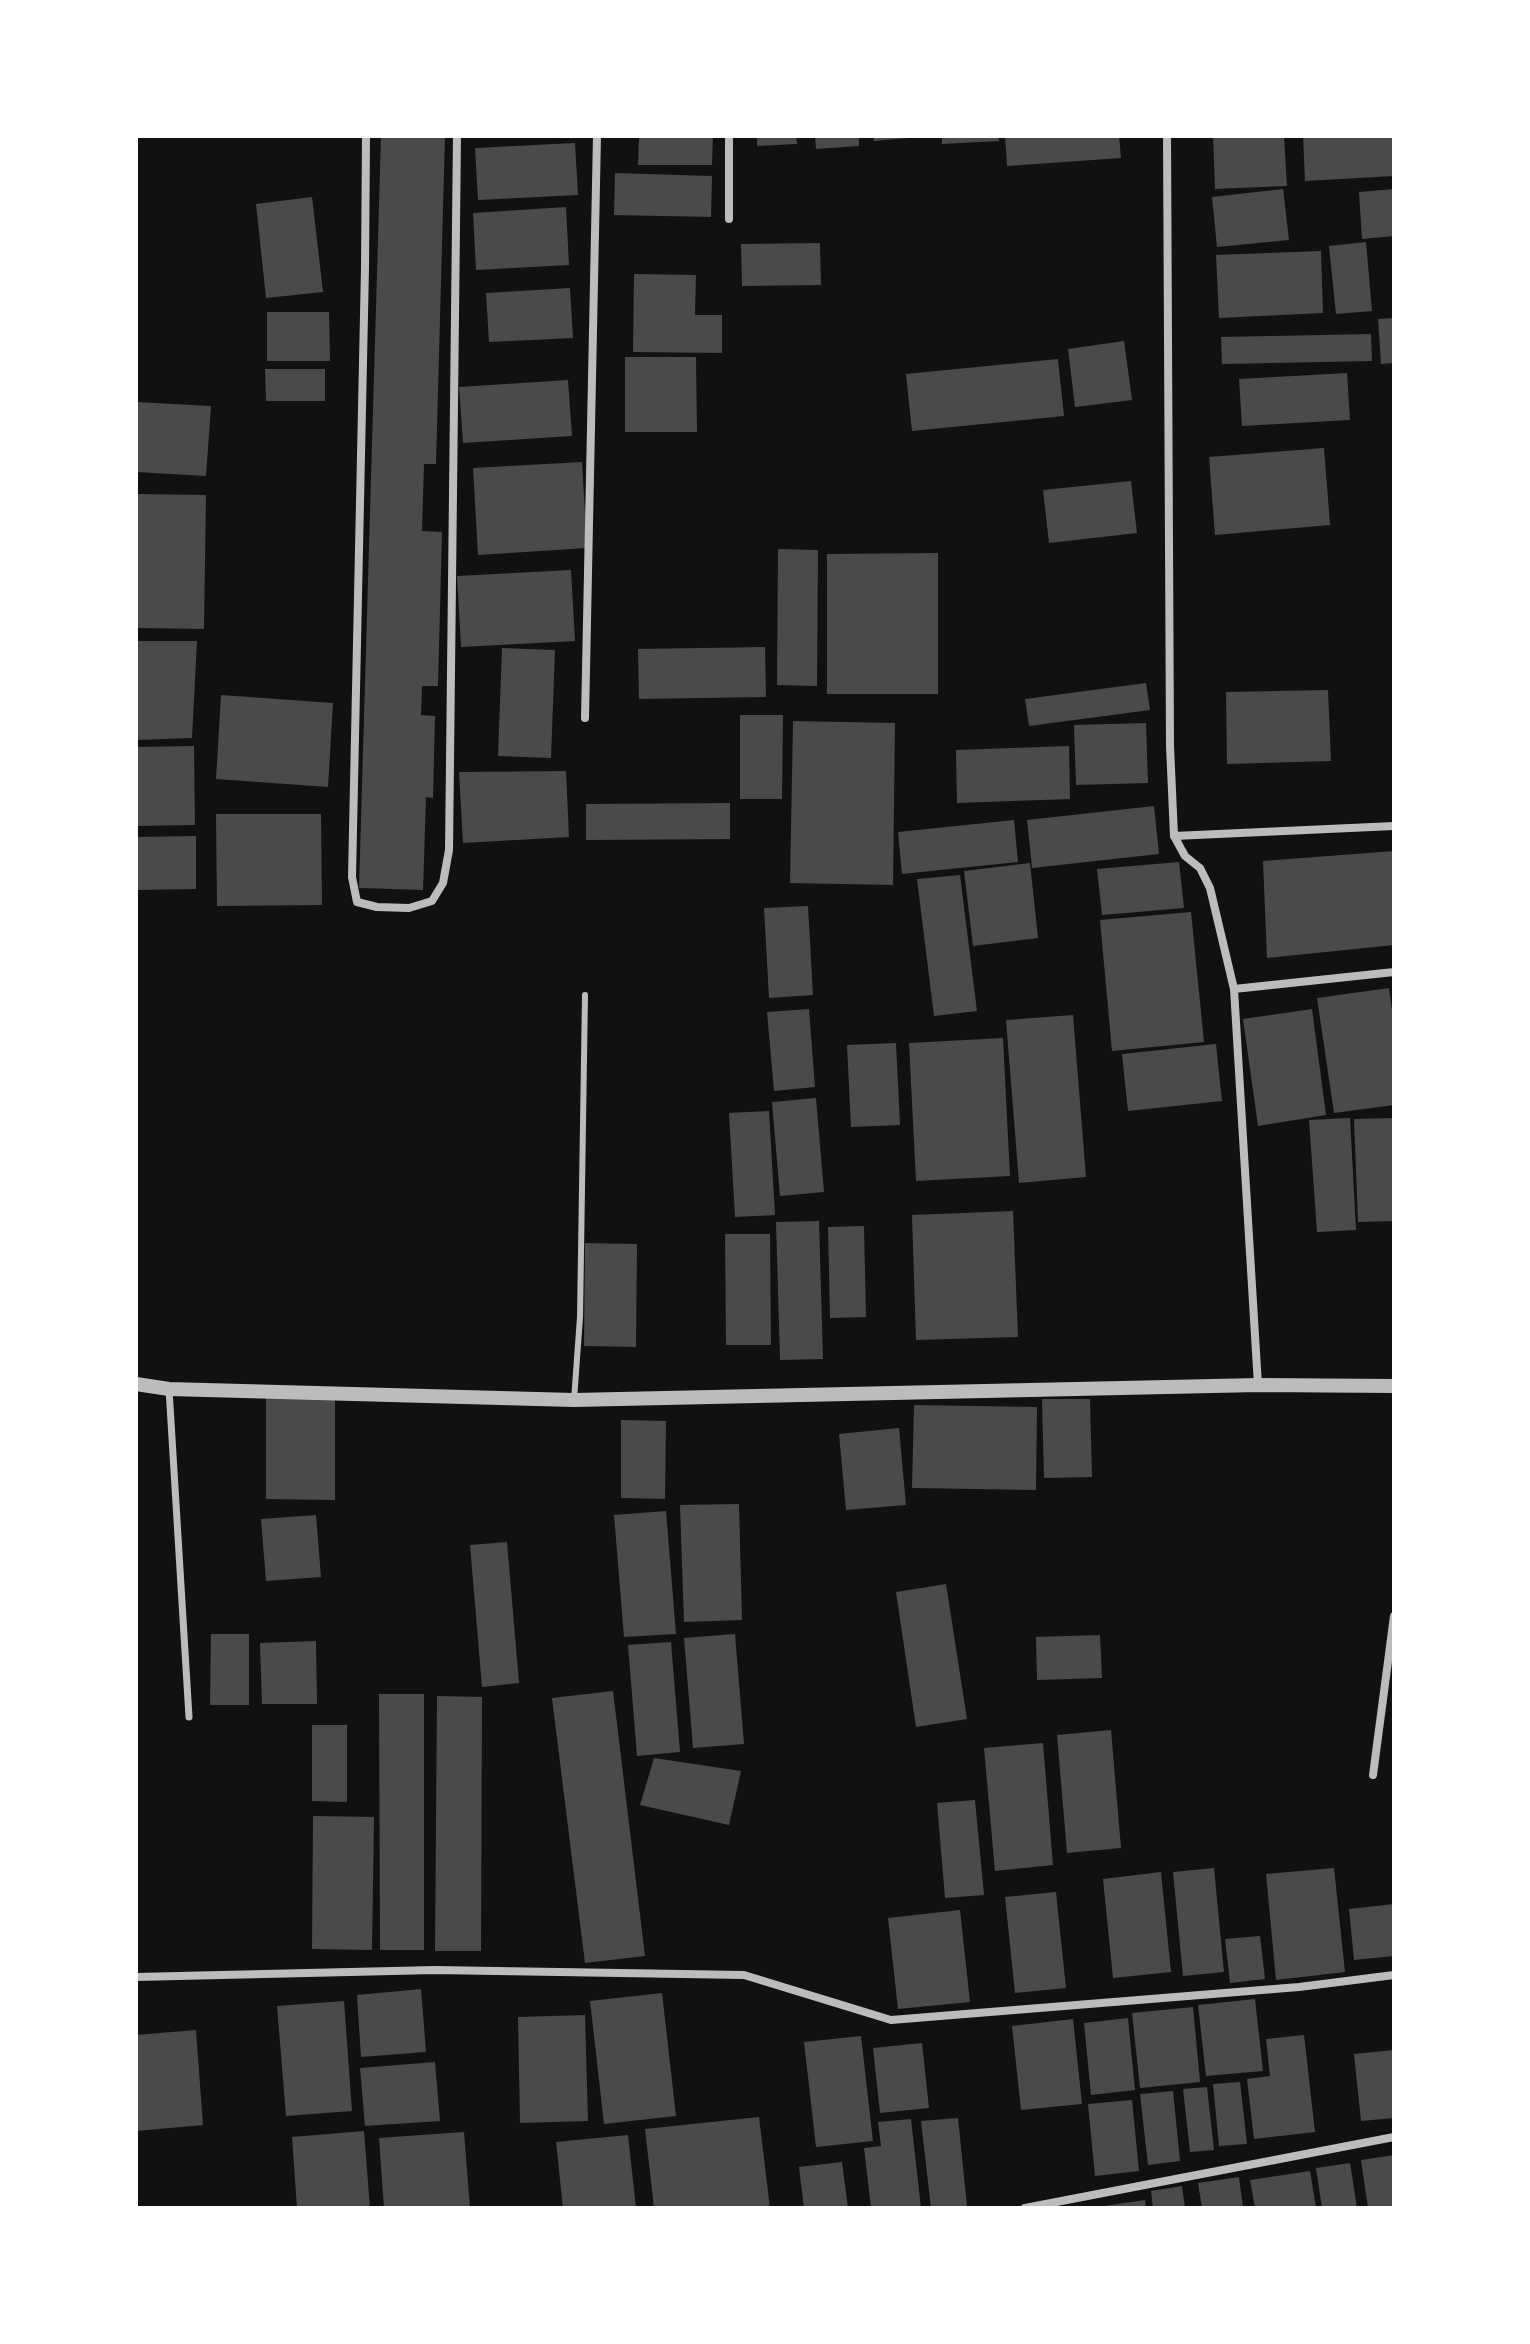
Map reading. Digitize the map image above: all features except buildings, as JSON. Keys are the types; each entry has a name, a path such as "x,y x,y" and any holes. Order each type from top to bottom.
{"street":[{"path":"366,136 352,877 357,902 377,907 409,908 432,901 443,883 449,850 457,136"},
{"path":"585,718 597,136"},
{"path":"729,136 729,219"},
{"path":"1167,136 1170,746 1174,836 1185,856 1200,868 1210,888 1234,989 1258,1385"},
{"path":"1174,836 1394,826"},
{"path":"1234,989 1394,972"},
{"path":"136,1384 169,1389 574,1400 1258,1385 1394,1386"},
{"path":"169,1389 189,1717"},
{"path":"1373,1775 1394,1616"},
{"path":"136,1977 435,1970 744,1975 891,2020 1299,1987 1394,1975"},
{"path":"1025,2208 1394,2137"}],"lane":[{"path":"574,1400 580,1317 585,995"}]}
